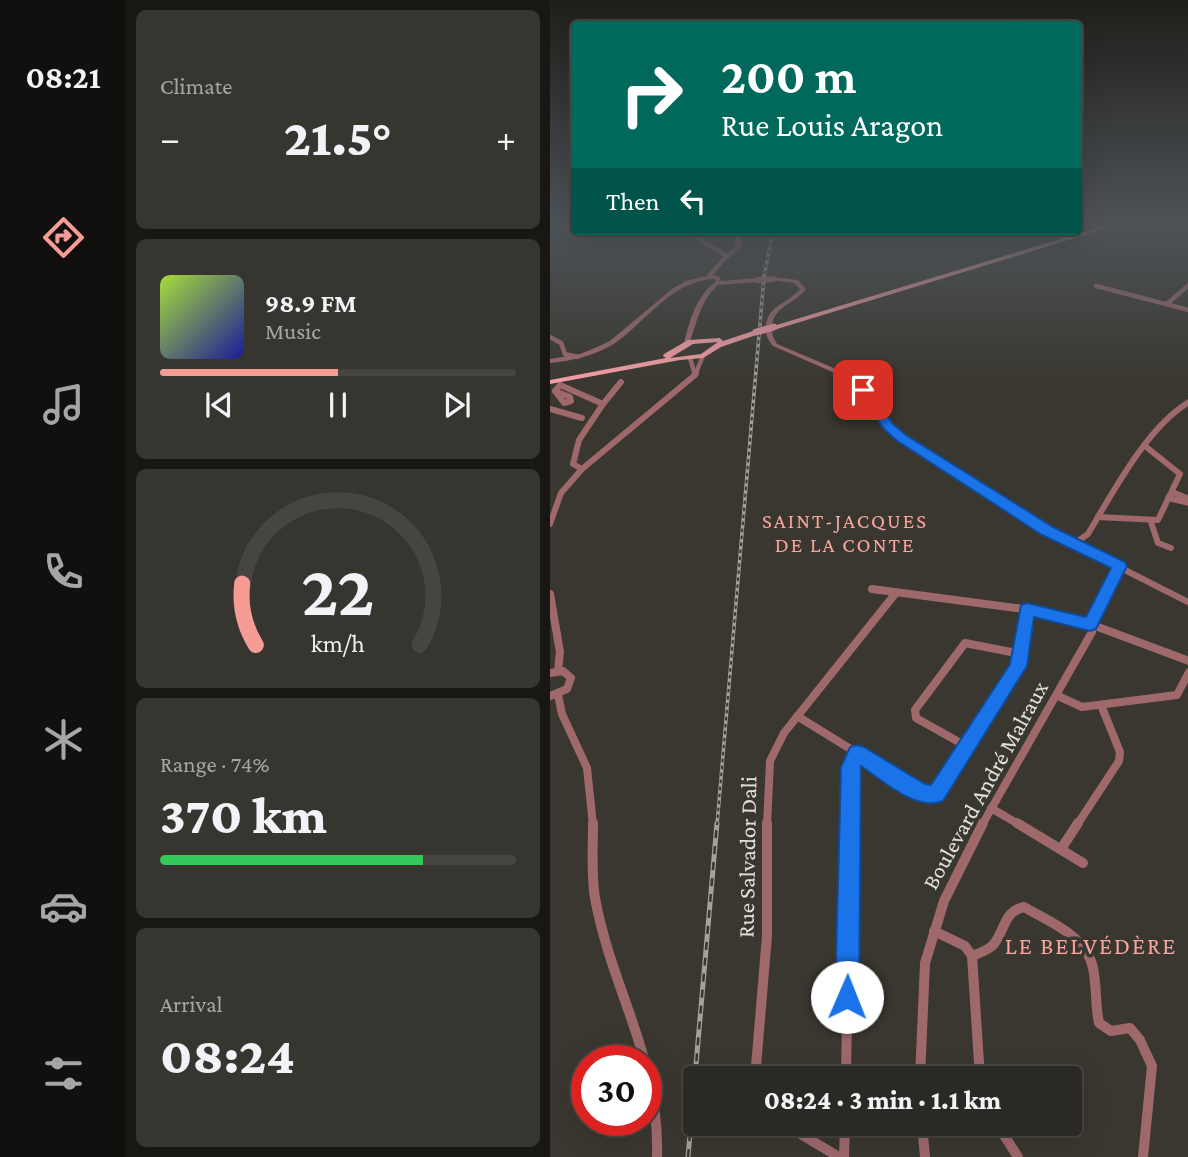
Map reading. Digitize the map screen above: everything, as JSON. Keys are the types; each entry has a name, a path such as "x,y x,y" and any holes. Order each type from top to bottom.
{"main road":[{"path":"641,364 680,350 687,344 755,332 939,278"},
{"path":"550,382 641,364 703,356 755,332"},
{"path":"701,342 709,345 711,350"},
{"path":"680,350 688,358"}],"street":[{"path":"702,283 707,278"},
{"path":"712,278 717,281"},
{"path":"687,344 693,314 717,278"},
{"path":"550,361 562,357 578,357 611,342 658,301 681,288 717,281 796,281 803,289 772,313 769,333 775,345 848,377 863,390 901,438 1048,531 1083,542 1120,566 1189,603"},
{"path":"702,283 705,295"},
{"path":"1168,303 1189,285"},
{"path":"1096,286 1189,310"},
{"path":"691,324 701,342"},
{"path":"550,337 562,346 562,357"},
{"path":"550,524 561,493 582,469 686,385 695,375 703,356"},
{"path":"688,358 695,368 695,375"},
{"path":"582,469 573,464 573,457 590,420 621,382"},
{"path":"555,391 560,385 603,404"},
{"path":"1083,542 1145,446 1178,406 1189,402"},
{"path":"550,410 590,420"},
{"path":"576,412 581,413 582,418"},
{"path":"1098,517 1151,522 1158,520 1180,474 1145,446"},
{"path":"1170,495 1189,501"},
{"path":"1151,522 1158,543 1171,548"},
{"name":"Boulevard André Malraux","path":"921,1066 925,963 944,901 991,808 1058,696 1092,632 1090,624 1120,566"},
{"path":"872,589 1027,609 1090,624 1189,661"},
{"path":"550,594 560,652 554,672 569,674 571,678 567,689 554,695 588,771 594,891 613,964 650,1072 657,1103 657,1157"},
{"name":"Rue Salvador Dali","path":"756,1066 767,936 768,776 776,747 797,716 895,594"},
{"path":"797,716 929,796 936,794 1018,666 1027,609"},
{"path":"965,746 916,718 915,710 965,643 1021,654"},
{"path":"1058,696 1082,707 1176,695 1189,672"},
{"path":"1060,849 1120,757 1101,705"},
{"path":"846,1066 851,767 857,754"},
{"path":"991,808 1083,863"},
{"path":"972,956 994,944 1011,911 1017,907 1024,907 1082,943 1093,965 1093,1000 1099,1023 1111,1031 1130,1028 1140,1040 1152,1066 1143,1157"},
{"path":"934,931 965,946 972,956 979,1066"},
{"path":"805,1136 842,1157 844,1136"},
{"path":"923,1136 925,1157"},
{"path":"1005,1136 1018,1157"}],"railway":[{"path":"717,825 764,278"},
{"path":"688,1157 717,823"}],"district":[{"name":"SAINT-JACQUES DE LA CONTE","path":"845,533"},
{"name":"LE BELVÉDÈRE","path":"1091,945"}],"route":[{"path":"847,997 851,767 857,754 922,793 929,796 936,794 1018,666 1027,609 1090,624 1120,566 1048,531 901,438 863,390"}]}
